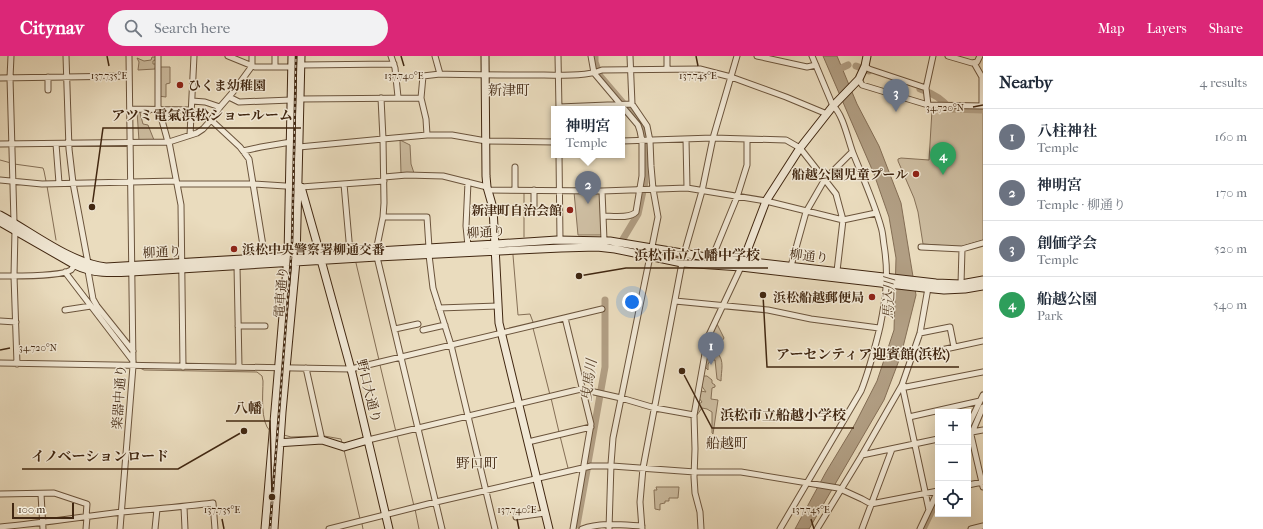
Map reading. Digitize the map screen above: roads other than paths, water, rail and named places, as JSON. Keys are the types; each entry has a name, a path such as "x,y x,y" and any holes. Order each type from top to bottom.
{"street":[{"path":"11,56 10,78 14,222"},
{"path":"66,56 69,143 73,183 93,299 133,351"},
{"name":"楽器中通り","path":"120,529 136,365 133,351 131,269 129,56"},
{"path":"158,56 158,106 168,142 181,205 183,367"},
{"path":"190,135 194,56"},
{"path":"228,56 252,66 292,67"},
{"path":"0,144 168,142 190,135 203,129 211,120 220,106 229,97 252,66 252,56"},
{"path":"275,56 275,67"},
{"name":"電車通り","path":"274,529 278,368 287,259 292,56"},
{"name":"電車通り","path":"266,529 286,368 296,259 300,186 299,147 301,56"},
{"path":"391,56 394,64 398,98"},
{"path":"435,56 440,74"},
{"path":"485,56 486,176 488,189 494,208 499,323 549,529"},
{"path":"558,56 559,106"},
{"path":"591,56 597,72 621,105"},
{"path":"603,216 629,216 634,214 636,212 642,189 647,126 630,104 630,56"},
{"path":"667,56 667,69"},
{"path":"684,254 702,191 713,138 737,56"},
{"path":"757,56 807,67 816,65"},
{"path":"780,529 809,484 861,391 875,352 889,281 882,228 837,109 812,56"},
{"path":"701,529 700,512 695,493 694,415 708,337 742,264 766,201 800,148 826,114 858,80 865,66 867,56"},
{"path":"928,105 926,90 933,56"},
{"path":"858,80 862,85 928,105 983,106 982,77 974,63 948,56"},
{"path":"974,63 980,56"},
{"path":"301,65 394,64"},
{"path":"865,66 868,69 926,90"},
{"path":"427,135 422,98 423,76 440,74 558,75 630,70 700,69 731,77 786,97 826,114"},
{"path":"0,78 129,76"},
{"path":"48,77 48,90"},
{"path":"229,97 239,102 291,100"},
{"path":"381,98 384,179 383,217 377,254 442,529"},
{"path":"300,99 422,98"},
{"path":"192,101 205,102 220,106"},
{"path":"600,106 630,104"},
{"path":"130,109 191,110"},
{"path":"609,527 614,438 658,217 646,141 638,125 625,110"},
{"path":"211,120 243,151 249,159 265,258"},
{"path":"299,147 427,135 452,135 486,141 551,142"},
{"path":"625,142 713,138 786,140 800,148 836,194 843,220 837,271"},
{"path":"686,139 687,188"},
{"path":"712,258 737,197 747,165 747,139"},
{"path":"243,151 261,146 291,142"},
{"path":"56,144 59,183"},
{"path":"791,266 806,212 825,179 852,152"},
{"path":"559,158 560,240"},
{"path":"514,167 515,190"},
{"path":"0,180 46,183 130,182 300,186 344,184 407,175 444,176 488,189 602,191 687,188 766,201 843,220 876,213"},
{"path":"468,182 466,226 468,246"},
{"path":"344,184 350,252"},
{"name":"野口大通り","path":"300,186 351,369 389,529"},
{"path":"534,190 534,208"},
{"path":"602,191 604,240"},
{"name":"柳通り","path":"0,215 88,267"},
{"path":"383,217 427,217 433,288 451,345 495,529"},
{"name":"柳通り","path":"0,222 74,265 113,273 131,269 265,258 296,259 429,252 560,240 604,240 742,264 889,281 922,280 936,283 961,284 983,280"},
{"path":"15,230 14,276 17,364"},
{"path":"921,247 962,248 983,242"},
{"name":"柳通り","path":"429,252 468,246 560,248 597,247 615,249 682,263 791,266 837,271 926,288 958,289 983,286"},
{"path":"961,284 962,248"},
{"name":"柳通り","path":"320,257 350,252 377,254"},
{"name":"柳通り","path":"181,266 237,266 287,259"},
{"path":"582,529 590,526 642,527 640,502 643,468 682,263"},
{"path":"0,276 65,272 72,269 74,265"},
{"path":"237,266 239,367"},
{"path":"65,272 136,365"},
{"path":"817,529 839,489 862,455 902,385 920,333 926,288"},
{"path":"675,301 768,310 811,319 880,328"},
{"path":"65,310 91,306"},
{"path":"439,308 498,306"},
{"path":"0,363 351,369 602,309"},
{"path":"565,318 582,390 592,424 573,529"},
{"path":"0,321 16,322"},
{"path":"395,329 418,324"},
{"path":"423,330 445,325"},
{"path":"238,326 265,326"},
{"path":"920,333 950,327 954,347"},
{"path":"913,356 983,341"},
{"path":"306,368 322,440"},
{"path":"902,385 906,387 983,372"},
{"path":"902,385 929,510"},
{"path":"277,443 322,440 344,447 581,389 621,398 655,408 694,415"},
{"path":"971,420 983,395"},
{"path":"909,417 980,401"},
{"path":"971,432 983,407"},
{"path":"528,442 591,427"},
{"path":"971,434 983,430"},
{"path":"971,438 983,484 971,485"},
{"path":"862,455 892,450 935,440"},
{"path":"862,529 870,504 892,450"},
{"path":"329,529 584,467 612,466 694,472 740,472 839,489 870,504 935,492"},
{"path":"0,494 57,494 69,499 86,503 88,505 86,529"},
{"path":"41,494 42,529"},
{"path":"920,529 935,497"},
{"path":"0,527 122,512 213,503 215,529"},
{"path":"184,507 185,529"},
{"path":"155,529 156,509"},
{"path":"516,517 545,514"},
{"path":"971,529 983,526"}],"waterway":[{"name":"曳馬川","path":"595,56 595,62 600,76 641,124 645,138 645,182 638,214 623,239"},
{"path":"837,70 848,65"},
{"path":"856,66 869,71"},
{"path":"920,89 937,97 950,109 983,110"},
{"path":"0,160 11,163"},
{"path":"14,164 43,168 46,181"},
{"path":"47,186 56,240"},
{"path":"524,192 524,237"},
{"path":"513,255 518,315 530,314 533,322"},
{"path":"356,263 379,360"},
{"path":"70,274 92,303"},
{"name":"曳馬川","path":"588,463 605,367 605,300"},
{"path":"533,328 550,395"},
{"path":"380,365 396,432"},
{"path":"140,368 144,370 257,372 262,376 263,415 270,431"},
{"path":"551,398 559,432"},
{"path":"971,428 983,402"},
{"path":"284,435 291,437 319,436"},
{"path":"397,435 414,506"},
{"path":"324,436 341,439 342,443"},
{"path":"560,436 568,468"},
{"path":"344,450 360,519"},
{"name":"曳馬川","path":"577,525 587,470"},
{"path":"923,529 935,504"},
{"path":"415,509 419,529"},
{"path":"362,524 363,529"}],"railway":[{"path":"270,529 292,245 296,56"}],"place":[{"name":"ひくま幼稚園","path":"180,85"},
{"name":"創価学会","path":"896,112"},
{"name":"船越公園児童プール","path":"916,174"},
{"name":"船越公園","path":"943,175"},
{"name":"神明宮","path":"588,204"},
{"name":"アツミ電氣浜松ショールーム","path":"92,207"},
{"name":"新津町自治会館","path":"570,210"},
{"name":"浜松中央警察署柳通交番","path":"234,249"},
{"name":"浜松市立八幡中学校","path":"579,276"},
{"name":"アーセンティア迎賓館(浜松)","path":"763,295"},
{"name":"浜松船越郵便局","path":"872,297"},
{"name":"八柱神社","path":"711,365"},
{"name":"浜松市立船越小学校","path":"682,371"},
{"name":"イノベーションロード","path":"244,431"},
{"name":"八幡","path":"272,497"}],"district":[{"name":"新津町","path":"509,90"},
{"name":"船越町","path":"727,443"},
{"name":"野口町","path":"477,463"}],"water label":[{"name":"馬込川","path":"889,298"}]}
